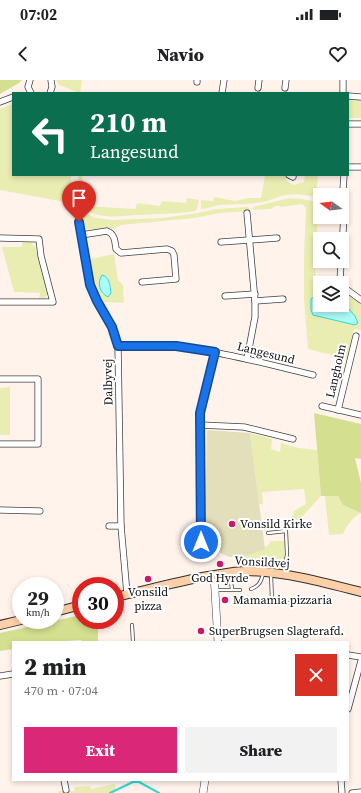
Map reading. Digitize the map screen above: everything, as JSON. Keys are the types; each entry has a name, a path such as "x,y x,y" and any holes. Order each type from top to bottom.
{"main road":[{"name":"Vonsildvej","path":"124,595 230,572 267,572 284,574 361,592"},
{"path":"0,625 12,622"}],"street":[{"path":"30,80 28,86 30,92"},
{"path":"51,80 52,92"},
{"path":"222,92 224,80"},
{"path":"258,88 259,80"},
{"path":"285,88 286,80"},
{"path":"343,80 343,92"},
{"path":"349,96 361,96"},
{"path":"0,102 12,97"},
{"path":"349,124 361,124"},
{"path":"349,167 361,167"},
{"path":"343,188 344,176"},
{"path":"247,213 255,301 254,326 247,359"},
{"name":"Dalbyvej","path":"79,222 90,285 97,301 112,327 118,346 121,526 127,594"},
{"path":"81,235 111,232 114,235 116,249 121,253 167,249 172,251 174,255 176,279 142,282"},
{"path":"0,238 39,239 41,256 54,302 0,302"},
{"path":"221,242 277,238"},
{"path":"349,291 361,300"},
{"path":"225,296 254,294"},
{"path":"255,301 283,299"},
{"name":"Langholm","path":"338,410 356,336"},
{"name":"Langesund","path":"118,346 176,346 247,359 313,376"},
{"path":"201,556 200,413 215,352"},
{"path":"0,379 38,379 38,444 0,444"},
{"name":"Langholm","path":"322,406 361,415"},
{"path":"200,425 244,427 293,439"},
{"path":"0,510 40,510"},
{"path":"109,526 121,526"},
{"path":"214,575 218,641"},
{"path":"349,655 361,658"},
{"path":"349,706 360,673 361,661"},
{"path":"0,676 12,674"},
{"path":"64,781 66,790"},
{"path":"203,793 205,781"},
{"path":"342,781 342,793"},
{"path":"352,793 361,792"}],"lane":[{"path":"268,533 286,531 287,554 284,574"},
{"path":"230,572 232,589"},
{"path":"250,589 261,583 267,572"},
{"path":"267,572 272,601 289,603"},
{"path":"216,590 240,590"},
{"path":"132,625 133,641"}],"green space":[{"path":"0,80 22,80 0,94"},
{"path":"56,80 82,80 80,92 59,85"},
{"path":"349,98 361,100 361,118 349,118"},
{"path":"12,104 12,176 71,176 72,200 70,203 0,190 0,109"},
{"path":"78,176 82,176 85,206 135,209 137,203 160,206 162,201 186,203 187,198 199,200 195,211 180,213 107,216 96,214 80,206"},
{"path":"265,176 285,176 287,181 293,185 304,182 305,176 318,176 317,188 313,188 313,196 290,194 257,203 219,205 201,209 201,200 213,201 214,197 235,201 248,198 261,198"},
{"path":"289,198 313,201 313,224 317,224 317,232 313,232 313,268 316,268 315,276 313,276 313,312 349,312 349,296 361,304 361,330 354,329 347,359 308,349 304,299 306,208 302,204 281,207 275,206 271,209 253,210 253,207"},
{"path":"248,207 250,211 220,213 194,218 121,225 111,230 82,228 80,211 96,218 113,220 162,218 216,209"},
{"path":"23,242 30,242 35,246 48,294 44,298 39,298 40,293 14,292 2,247 22,247"},
{"path":"114,254 118,280 123,285 124,303 103,302 94,282 90,259","holes":["107,277 110,283 111,293 108,297 102,294 99,282"]},
{"path":"10,387 10,435 0,435 0,388"},
{"path":"314,413 361,424 361,459 355,458 361,483 361,513 343,505 338,496 321,496"},
{"path":"250,433 272,439 271,449 280,452 281,443 299,448 317,450 321,496 295,526 291,523 294,511 306,504 304,489 262,492 263,504 259,504"},
{"path":"325,496 338,496 343,505 361,513 350,522 343,534 329,535"},
{"path":"271,541 285,542 284,566 272,562 241,561 240,558 238,558 237,553 261,549 269,545"},
{"path":"72,617 72,629 98,629 98,641 12,641 12,649 0,651 0,633 18,629 64,629 64,619"},
{"path":"115,784 116,791 114,793 58,793 59,791 74,791 75,787 90,786 91,789"}],"shaded area":[{"path":"207,430 250,433 265,549 239,557 233,557 221,553 205,540"}],"water":[{"path":"102,275 107,278 109,282 111,293 108,297 103,293 99,284"},
{"path":"313,297 313,312 349,312 349,309 355,316 358,323 355,325 313,315 311,310 311,299"}],"waterway":[{"path":"110,793 133,782 139,782 159,793"}],"place":[{"name":"Vonsild Kirke","path":"232,524"},
{"name":"God Hyrde","path":"220,564"},
{"name":"Vonsild pizza","path":"148,579"},
{"name":"Mamamia pizzaria","path":"225,600"},
{"name":"SuperBrugsen Slagterafd.","path":"201,631"}],"route":[{"path":"79,222 90,285 97,301 112,327 118,346 176,346 215,352 200,413 201,542"}]}
